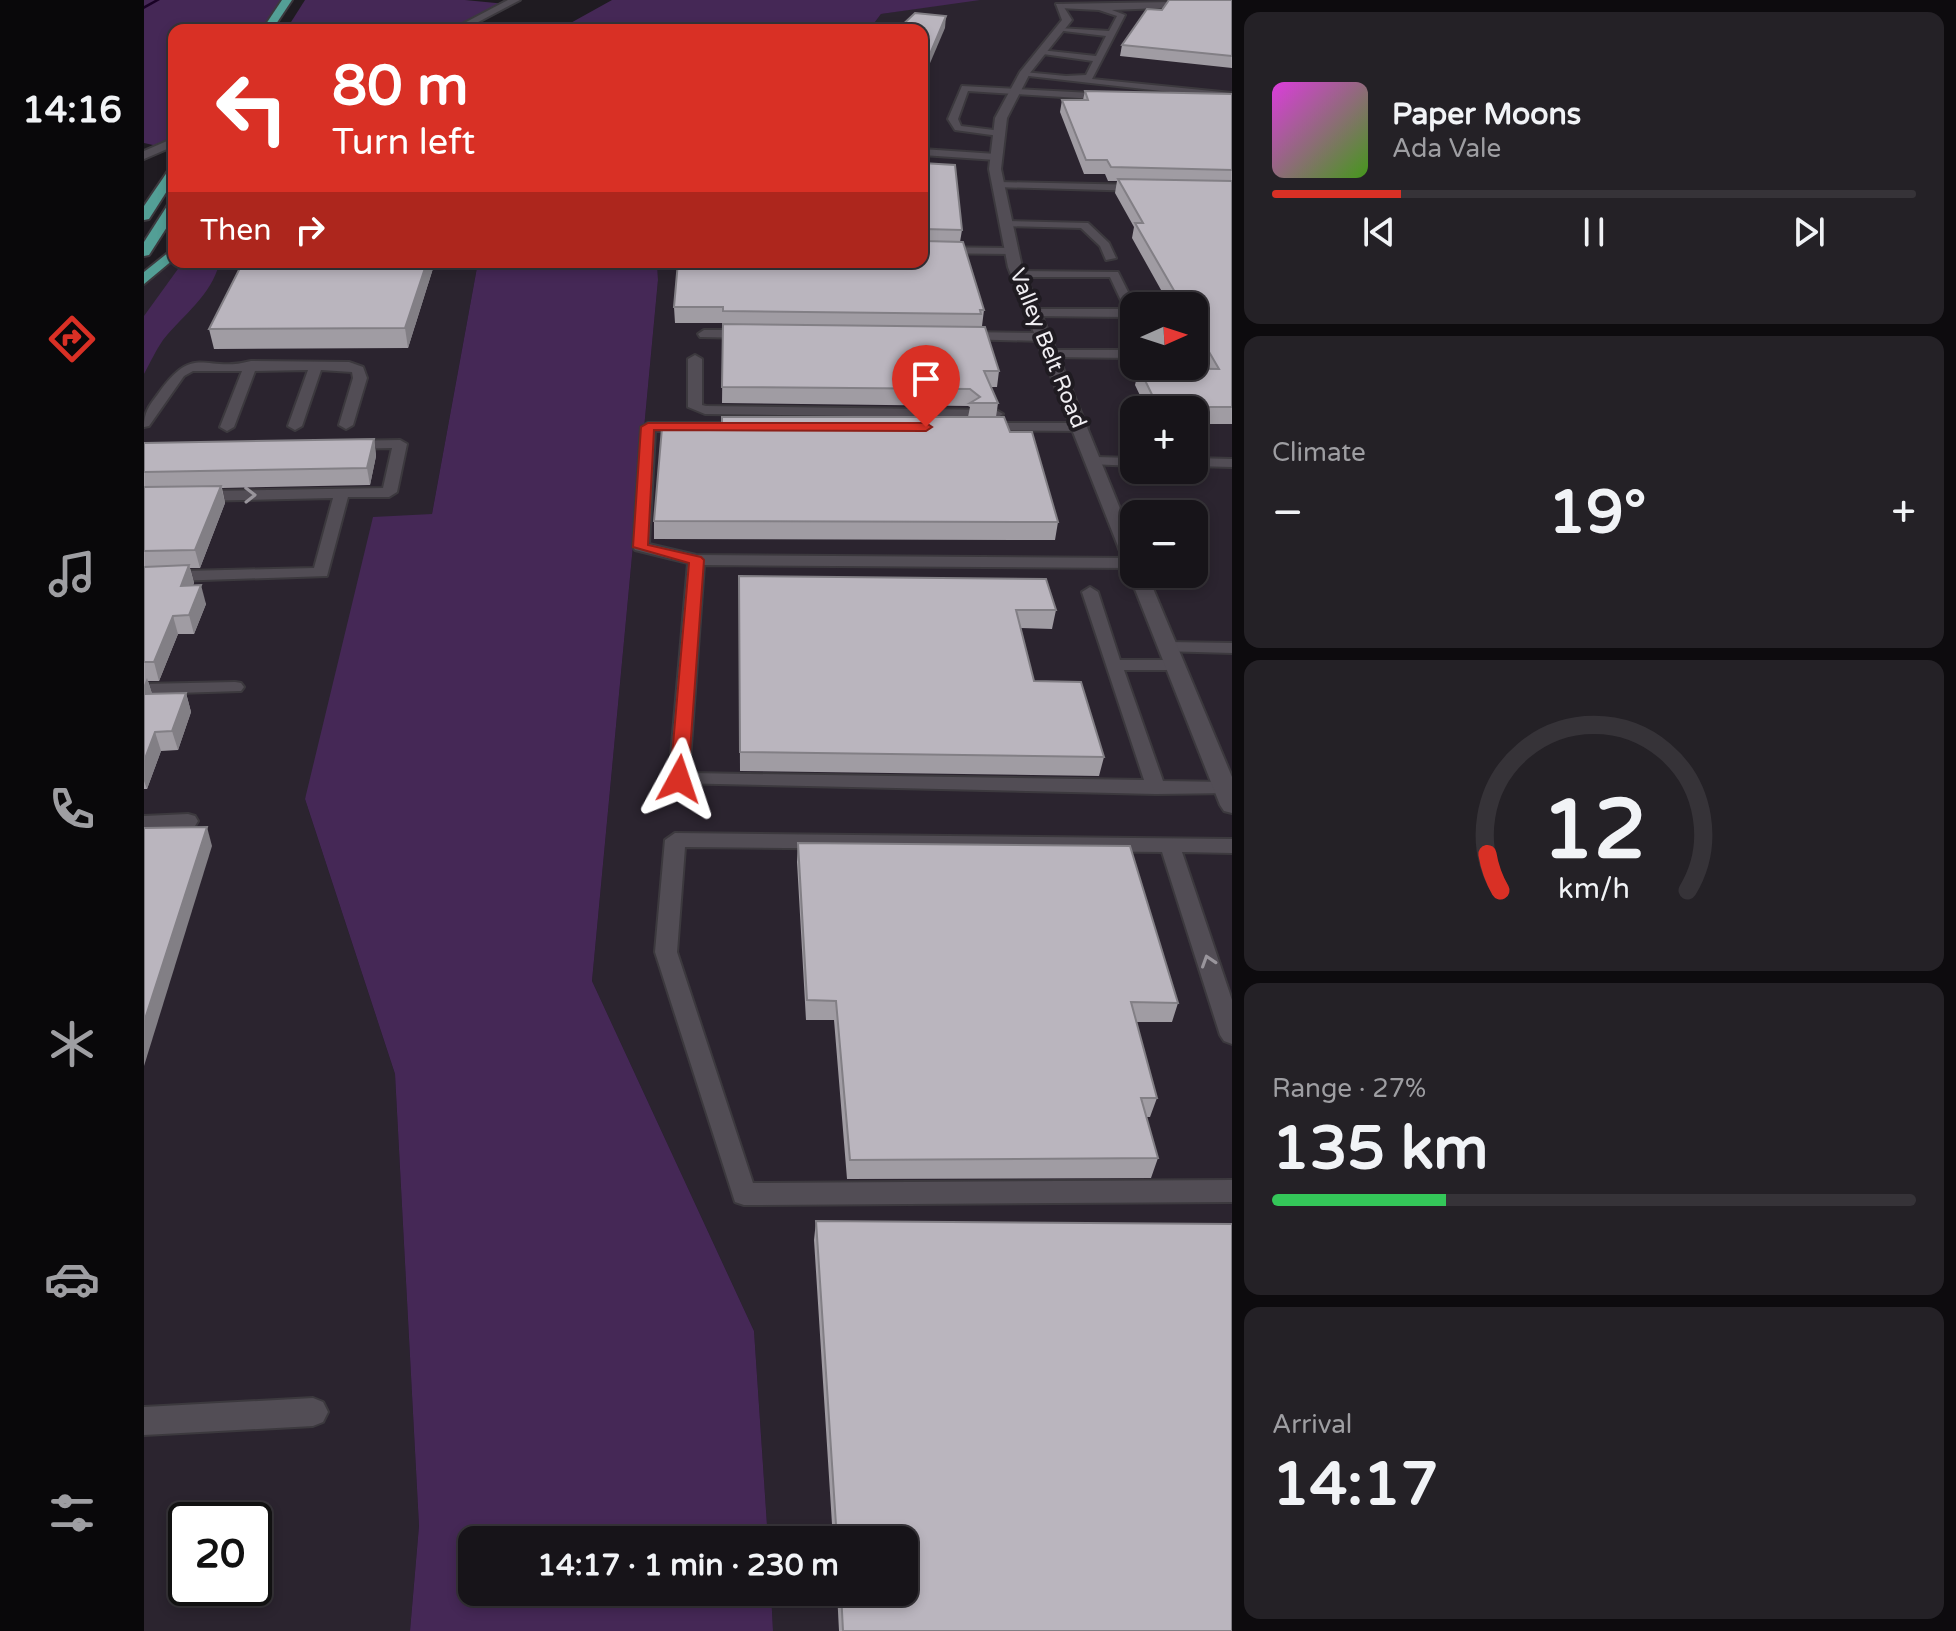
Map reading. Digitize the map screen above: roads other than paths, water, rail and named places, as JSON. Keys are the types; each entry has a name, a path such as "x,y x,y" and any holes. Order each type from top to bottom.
{"main road":[{"path":"271,24 287,0"},
{"path":"144,216 168,180"},
{"path":"144,252 168,215"},
{"path":"144,280 168,258"}],"street":[{"path":"468,24 515,0"},
{"path":"1059,6 1067,20 1059,30"},
{"name":"Valley Belt Road","path":"1059,30 1024,75 1001,118 996,157 999,185 1018,273 1120,528"},
{"path":"144,155 168,145"},
{"name":"Valley Belt Road","path":"1143,588 1229,797"}],"lane":[{"path":"1059,6 1111,0"},
{"path":"1059,6 1094,8 1232,3"},
{"path":"1080,79 1089,77 1121,15 1094,8"},
{"path":"1059,30 1111,34"},
{"path":"1040,53 1098,59"},
{"path":"1024,75 1232,96"},
{"path":"999,133 958,128 953,119 966,83 1015,91 1123,98"},
{"path":"928,152 996,157"},
{"path":"999,185 1154,188"},
{"path":"1006,224 1084,225 1105,245 1110,258"},
{"path":"928,250 1012,251"},
{"path":"1018,273 1114,274 1123,292"},
{"path":"1034,313 1120,314"},
{"path":"704,334 766,335"},
{"path":"951,336 1044,337"},
{"path":"1051,354 1120,354"},
{"path":"695,359 695,407 705,410 1078,421"},
{"path":"227,427 251,365"},
{"path":"295,426 316,366"},
{"path":"144,423 179,373 191,367 349,366 358,370 360,378 346,425"},
{"path":"1078,421 648,427 641,547 696,560 1120,568"},
{"path":"144,497 389,492 400,444 325,445"},
{"path":"1095,461 1120,462"},
{"path":"1208,462 1232,463"},
{"path":"144,577 321,573 342,493"},
{"path":"696,560 679,779 1156,788 1229,797"},
{"path":"1090,592 1156,788"},
{"path":"1113,665 1232,648"},
{"path":"144,689 235,687"},
{"path":"144,823 188,821"},
{"path":"1232,846 675,840 666,952 744,1194 1232,1191"},
{"path":"1170,846 1232,1035"},
{"path":"144,1421 313,1412"}],"waterway":[{"path":"144,8 158,0"}]}
